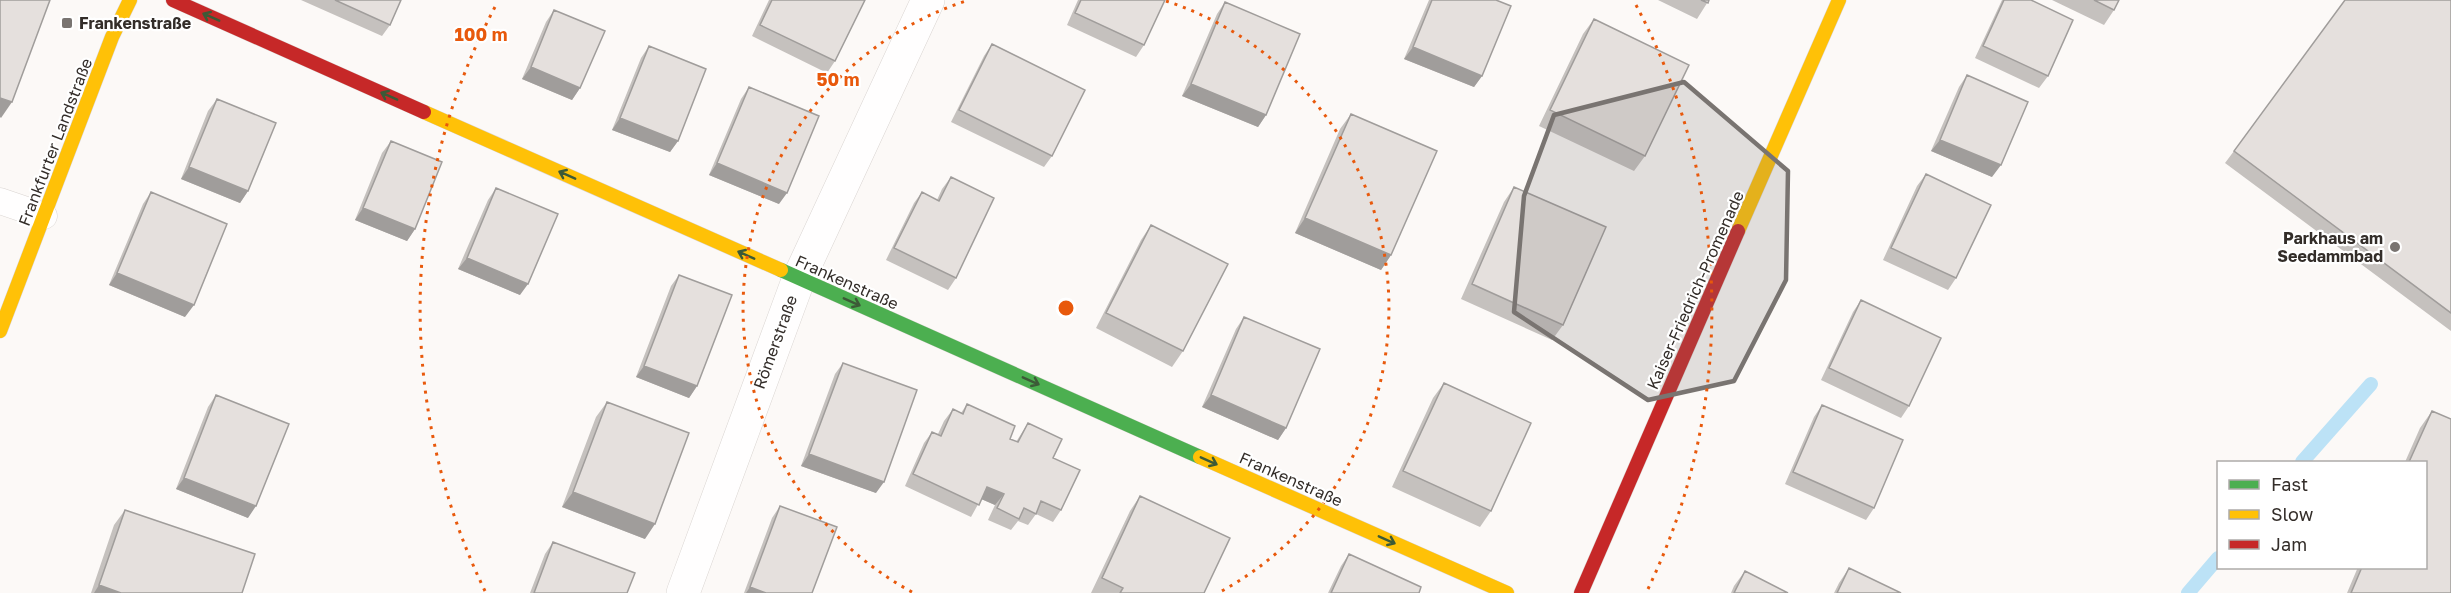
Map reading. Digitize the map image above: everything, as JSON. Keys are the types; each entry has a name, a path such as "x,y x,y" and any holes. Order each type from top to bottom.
{"street":[{"name":"Frankfurter Landstraße","path":"0,331 112,37 130,0"},
{"name":"Frankenstraße","path":"173,0 1507,593"},
{"name":"Römerstraße","path":"683,593 799,278 928,0"},
{"name":"Kaiser-Friedrich-Promenade","path":"1581,593 1839,0"}],"lane":[{"path":"0,201 44,216"}],"highlighted area":[{"path":"1684,82 1788,171 1786,280 1734,381 1648,400 1514,312 1524,196 1554,115"}],"building":[{"path":"0,0 50,0 12,102 0,98"},
{"path":"335,0 401,0 390,25"},
{"path":"772,0 865,0 835,61 760,25"},
{"path":"1081,0 1165,0 1144,45 1075,13"},
{"path":"1432,0 1496,0 1511,6 1482,76 1413,47"},
{"path":"2004,0 2031,0 2073,20 2048,76 1983,46"},
{"path":"2094,0 2119,0 2114,10"},
{"name":"Parkhaus am Seedammbad","path":"2345,0 2451,0 2451,313 2234,151"},
{"path":"1225,2 1300,34 1266,115 1191,84"},
{"path":"554,10 605,31 580,88 531,67"},
{"path":"1594,19 1689,65 1645,156 1550,110"},
{"path":"992,44 1085,90 1052,156 959,110"},
{"path":"649,46 706,69 678,141 620,118"},
{"path":"1967,75 2028,102 2001,165 1940,140"},
{"path":"749,87 819,116 787,193 717,163"},
{"path":"217,99 276,123 248,191 189,167"},
{"path":"1351,114 1437,151 1391,255 1305,218"},
{"path":"391,141 442,162 415,229 363,208"},
{"path":"1926,174 1991,205 1956,278 1891,248"},
{"path":"951,177 994,198 956,278 894,248 922,192 939,201"},
{"path":"1514,187 1606,227 1563,325 1472,284"},
{"path":"496,188 558,214 528,284 467,258"},
{"path":"151,192 227,224 194,305 117,273"},
{"path":"1151,225 1228,264 1183,351 1106,313"},
{"path":"679,275 732,295 697,386 644,366"},
{"path":"1861,300 1941,338 1909,406 1829,368"},
{"path":"1244,317 1320,349 1286,428 1211,395"},
{"path":"843,363 917,390 884,482 809,454"},
{"path":"1444,383 1531,423 1491,511 1403,471"},
{"path":"216,395 289,424 256,506 184,478"},
{"path":"607,402 689,433 655,524 573,492"},
{"path":"967,404 1015,426 1010,439 1018,442 1028,423 1062,439 1053,458 1080,470 1061,510 1041,501 1036,514 1024,508 1019,519 997,508 1004,494 987,487 979,505 913,474 932,432 941,436 953,409 963,414"},
{"path":"1822,405 1903,440 1874,508 1793,472"},
{"path":"2432,411 2451,419 2451,593 2351,593 2361,569 2427,569 2427,461 2409,461"},
{"path":"1140,496 1230,538 1204,593 1120,593 1123,588 1102,578"},
{"path":"780,506 837,527 812,593 766,593 750,587"},
{"path":"125,510 255,554 242,593 121,593 99,585"},
{"path":"553,542 635,573 627,593 534,593"},
{"path":"1349,554 1421,587 1419,593 1331,593"},
{"path":"1849,568 1901,593 1837,593"},
{"path":"1745,571 1788,593 1734,593"}],"waterway":[{"path":"2303,461 2371,384"},
{"path":"2188,593 2217,559"}],"traffic: fast":[{"path":"781,270 1200,457"}],"traffic: slow":[{"path":"0,331 112,37 130,0"},
{"path":"1738,231 1839,0"},
{"path":"424,112 781,270"},
{"path":"1200,457 1507,593"}],"traffic: jam":[{"path":"173,0 424,112"},
{"path":"1581,593 1738,231"}],"place":[{"name":"Frankenstraße","path":"67,23"},
{"name":"Parkhaus am Seedammbad","path":"2395,247"}]}
